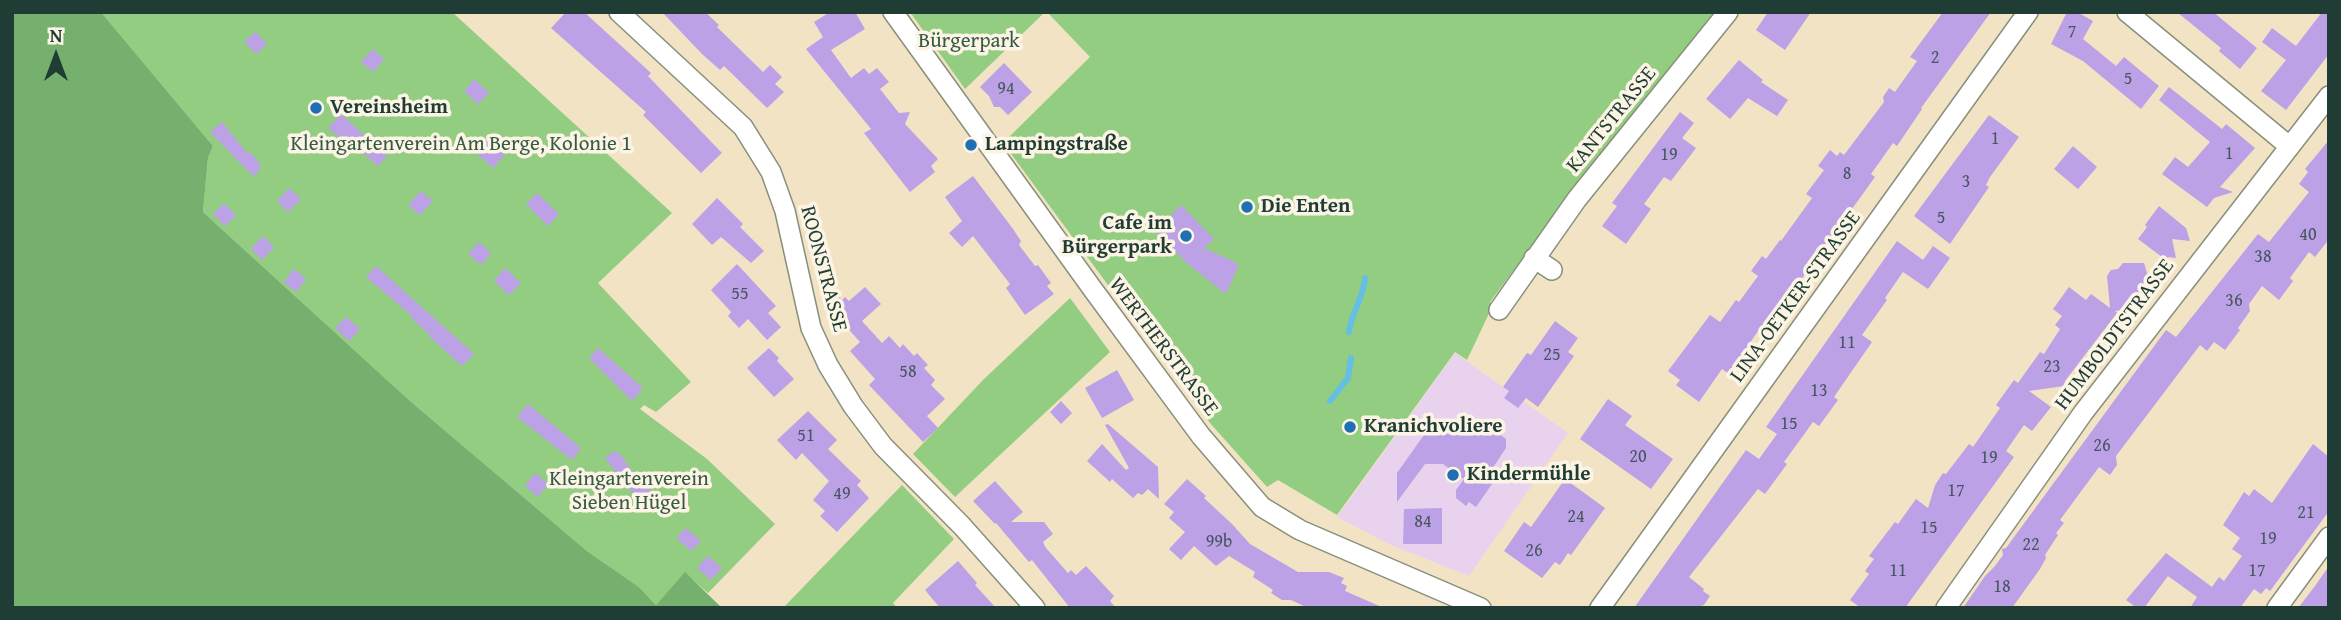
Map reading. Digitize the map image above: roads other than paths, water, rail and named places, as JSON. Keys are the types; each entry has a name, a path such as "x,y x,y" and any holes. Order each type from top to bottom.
{"street":[{"name":"ROONSTRASSE","path":"619,12 743,127 771,172 785,211 811,328 828,365 853,406 883,446 962,526 1035,608"},
{"name":"WERTHERSTRASSE","path":"893,12 1193,425 1262,507 1300,530 1481,608"},
{"name":"KANTSTRASSE","path":"1499,310 1577,199 1728,12"},
{"name":"LINA-OETKER-STRASSE","path":"1600,608 2028,12"},
{"path":"2127,12 2289,146"},
{"name":"HUMBOLDTSTRASSE","path":"1946,608 2083,413 2329,96"},
{"path":"1534,258 1552,270"},
{"path":"2277,608 2329,537"}],"waterway":[{"path":"1349,332 1365,278"},
{"path":"1330,401 1348,378 1351,358"}],"place":[{"name":"Vereinsheim","path":"316,108"},
{"name":"Lampingstraße","path":"971,145"},
{"name":"Die Enten","path":"1247,207"},
{"name":"Cafe im Bürgerpark","path":"1186,236"},
{"name":"Kranichvoliere","path":"1350,427"},
{"name":"Kindermühle","path":"1453,475"}],"park label":[{"name":"Bürgerpark","path":"969,42"},
{"name":"Kleingartenverein Am Berge, Kolonie 1","path":"461,145"},
{"name":"Kleingartenverein Sieben Hügel","path":"629,492"}]}
